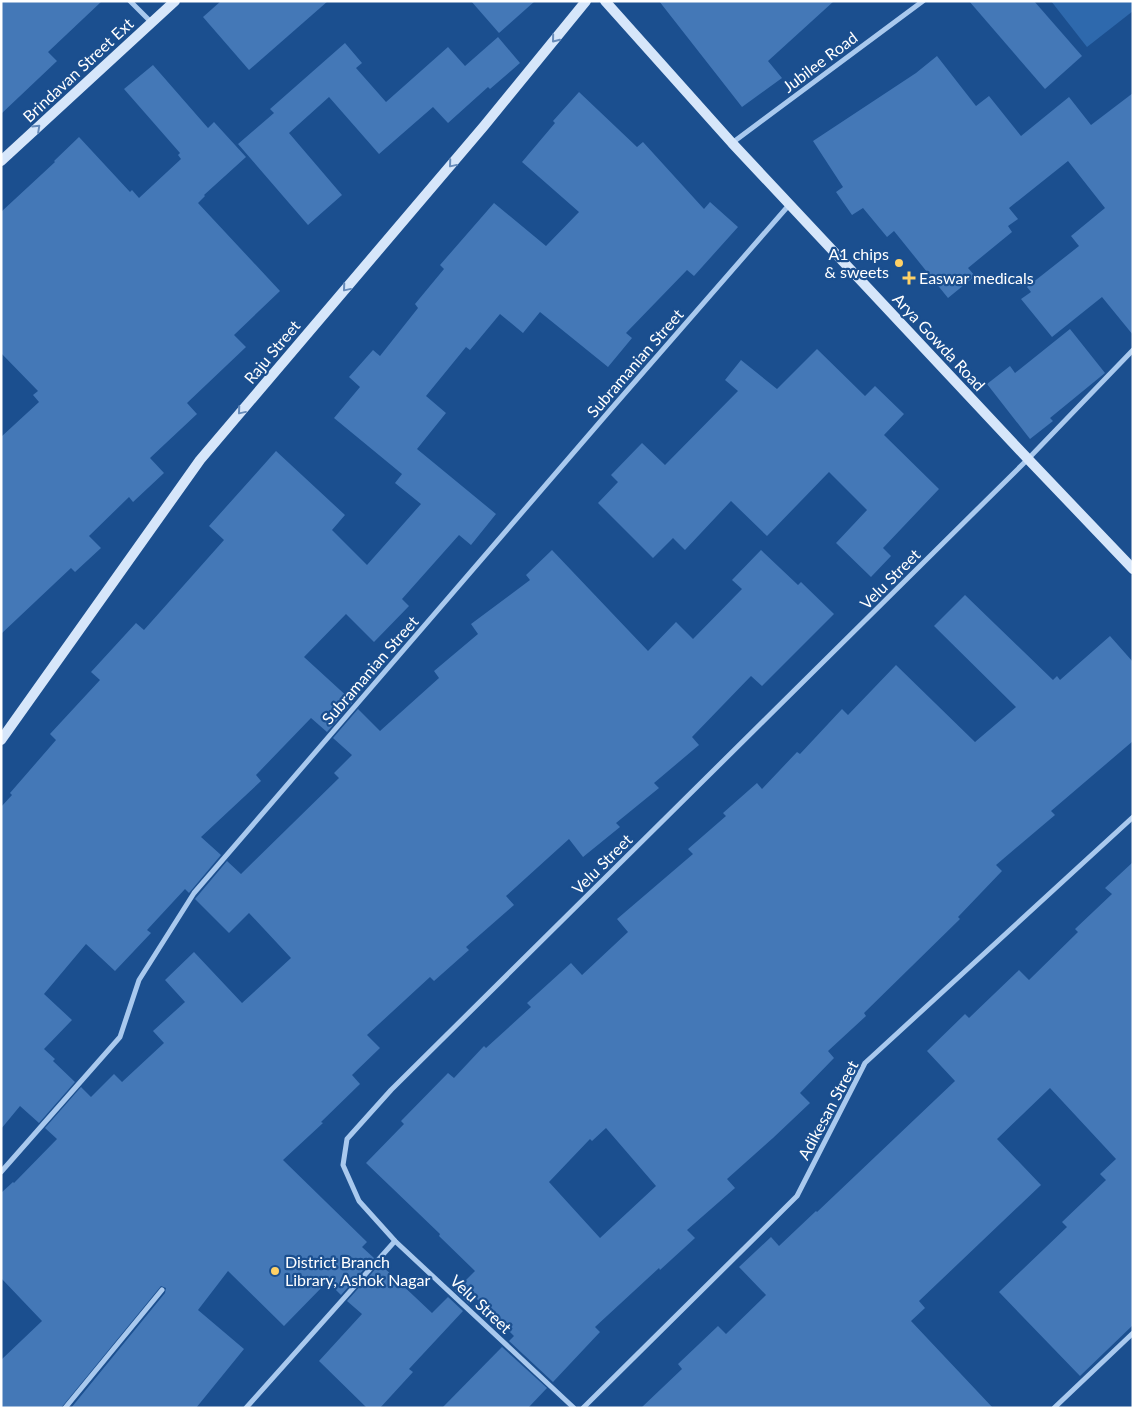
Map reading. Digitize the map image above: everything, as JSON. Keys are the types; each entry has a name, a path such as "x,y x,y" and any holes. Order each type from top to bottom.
{"main road":[{"name":"Brindavan Street Ext","path":"1,161 175,1"},
{"name":"Raju Street","path":"1,740 200,460 484,126 586,1"},
{"name":"Arya Gowda Road","path":"605,1 732,143 1028,460 1133,569"}],"street":[{"path":"130,1 152,23"},
{"name":"Jubilee Road","path":"732,143 923,1"},
{"name":"Subramanian Street","path":"1,1172 120,1037 139,980 194,893 612,408 790,205"},
{"name":"Velu Street","path":"574,1408 395,1241 359,1201 343,1165 347,1139 406,1076 1028,460 1133,350"},
{"name":"Adikesan Street","path":"583,1408 797,1196 865,1062 1133,817"},
{"path":"246,1408 395,1241"},
{"path":"65,1408 162,1290"},
{"path":"1054,1408 1133,1333"}],"shaded area":[{"path":"1051,1 1133,1 1133,11 1087,47"}],"building":[{"path":"1,1 102,1 48,52 57,61 1,114"},
{"path":"221,1 328,1 249,70 203,17"},
{"path":"471,1 535,1 499,33"},
{"path":"659,1 834,1 768,61 782,78 742,107"},
{"path":"969,1 1034,1 1082,56 1045,89"},
{"path":"498,37 520,63 490,89 488,87 448,123 433,107 379,154 329,97 289,133 342,195 308,225 238,144 274,113 270,109 345,43 362,63 356,68 386,102 448,47 465,66"},
{"path":"937,56 976,106 989,96 1021,136 1069,97 1091,125 1133,93 1133,335 1102,297 1052,337 1021,299 1031,292 1027,287 1079,246 1071,236 1105,208 1068,161 1009,208 1018,219 1008,226 1012,232 968,268 975,276 948,298 894,231 887,237 863,208 852,215 836,192 843,187 813,141 916,73"},
{"path":"153,65 208,128 214,122 246,157 204,195 198,203 280,291 234,335 246,347 187,403 197,414 150,458 164,473 133,502 129,497 89,536 101,548 75,572 71,568 1,634 1,437 39,402 33,395 38,391 1,353 1,212 79,137 130,192 132,190 139,198 181,159 178,155 180,153 124,89"},
{"path":"579,92 637,147 643,142 704,209 710,202 738,227 694,276 687,270 626,333 632,338 608,367 540,312 523,333 500,314 470,350 466,347 426,396 446,413 417,449 496,514 471,545 459,535 402,599 409,606 374,642 346,614 304,657 352,703 327,732 311,718 256,775 261,781 201,837 221,855 189,893 185,889 147,930 151,933 115,971 86,944 44,994 72,1020 44,1049 55,1059 53,1061 75,1082 39,1123 20,1106 1,1129 1,807 12,795 10,793 56,740 50,734 100,680 91,672 136,623 144,630 224,540 209,526 276,451 345,515 332,530 367,565 421,504 395,483 402,474 334,418 360,387 349,377 373,350 380,356 418,308 415,304 444,269 440,265 494,203 546,246 579,212 522,162 555,123 553,121"},
{"path":"1070,329 1105,373 1050,418 1053,421 1030,439 987,384 1010,366 1015,373"},
{"path":"817,349 865,396 875,386 904,414 884,435 939,489 883,548 891,556 871,577 836,543 867,510 829,472 767,536 731,501 685,550 673,538 653,558 598,503 618,482 611,475 642,443 665,465 738,391 725,380 741,360 777,389"},
{"path":"552,550 648,651 676,622 693,639 742,589 732,580 761,550 798,585 801,582 834,614 762,686 751,676 692,737 699,745 654,783 659,788 616,823 620,827 583,857 569,839 506,896 514,905 466,947 469,950 434,981 430,977 367,1035 380,1048 352,1075 360,1084 321,1122 323,1123 283,1160 367,1242 362,1247 374,1258 341,1295 328,1282 326,1283 284,1326 228,1271 198,1310 244,1349 196,1408 71,1408 165,1293 166,1288 161,1286 61,1408 1,1408 1,1360 42,1321 1,1278 1,1193 14,1183 57,1139 45,1128 81,1087 91,1097 114,1074 122,1082 164,1043 153,1031 185,1002 165,980 194,952 242,1003 291,958 249,913 229,933 195,899 227,861 241,874 339,778 334,773 352,755 333,738 358,709 380,731 439,678 434,671 478,634 471,624 530,580 526,575"},
{"path":"965,595 1053,680 1057,676 1060,680 1110,636 1133,662 1133,741 1051,811 1055,815 996,865 1002,871 958,917 960,919 864,1013 866,1016 828,1051 834,1058 800,1093 810,1103 727,1179 735,1188 687,1230 695,1238 660,1270 659,1268 595,1327 600,1332 553,1382 509,1341 514,1336 476,1298 469,1304 455,1291 475,1271 439,1236 440,1234 366,1163 404,1124 401,1121 448,1073 454,1078 484,1046 486,1048 531,1007 527,1003 571,963 582,975 628,932 617,919 693,854 688,849 726,816 723,813 757,783 762,789 797,752 800,754 842,709 848,715 896,665 975,742 1016,707 934,626","holes":["606,1128 656,1186 600,1238 549,1182 590,1139 592,1141"]},
{"path":"1133,862 1133,1325 1080,1376 999,1292 1067,1227 1062,1222 1106,1180 1100,1174 1116,1159 1050,1088 997,1139 1041,1185 919,1301 925,1308 911,1321 993,1408 641,1408 682,1369 678,1364 718,1326 726,1334 766,1295 739,1267 771,1237 779,1246 955,1081 927,1051 965,1014 969,1018 1019,970 1029,980 1078,932 1075,929 1112,894 1105,888"},
{"path":"380,1264 432,1313 448,1297 463,1311 409,1369 413,1372 380,1408 367,1408 319,1361 362,1314 347,1301"},
{"path":"502,1347 547,1388 528,1408 442,1408"}],"place":[{"name":"A1 chips & sweets","path":"899,263"},
{"name":"Easwar medicals","path":"909,278"},
{"name":"District Branch Library, Ashok Nagar","path":"275,1271"}]}
